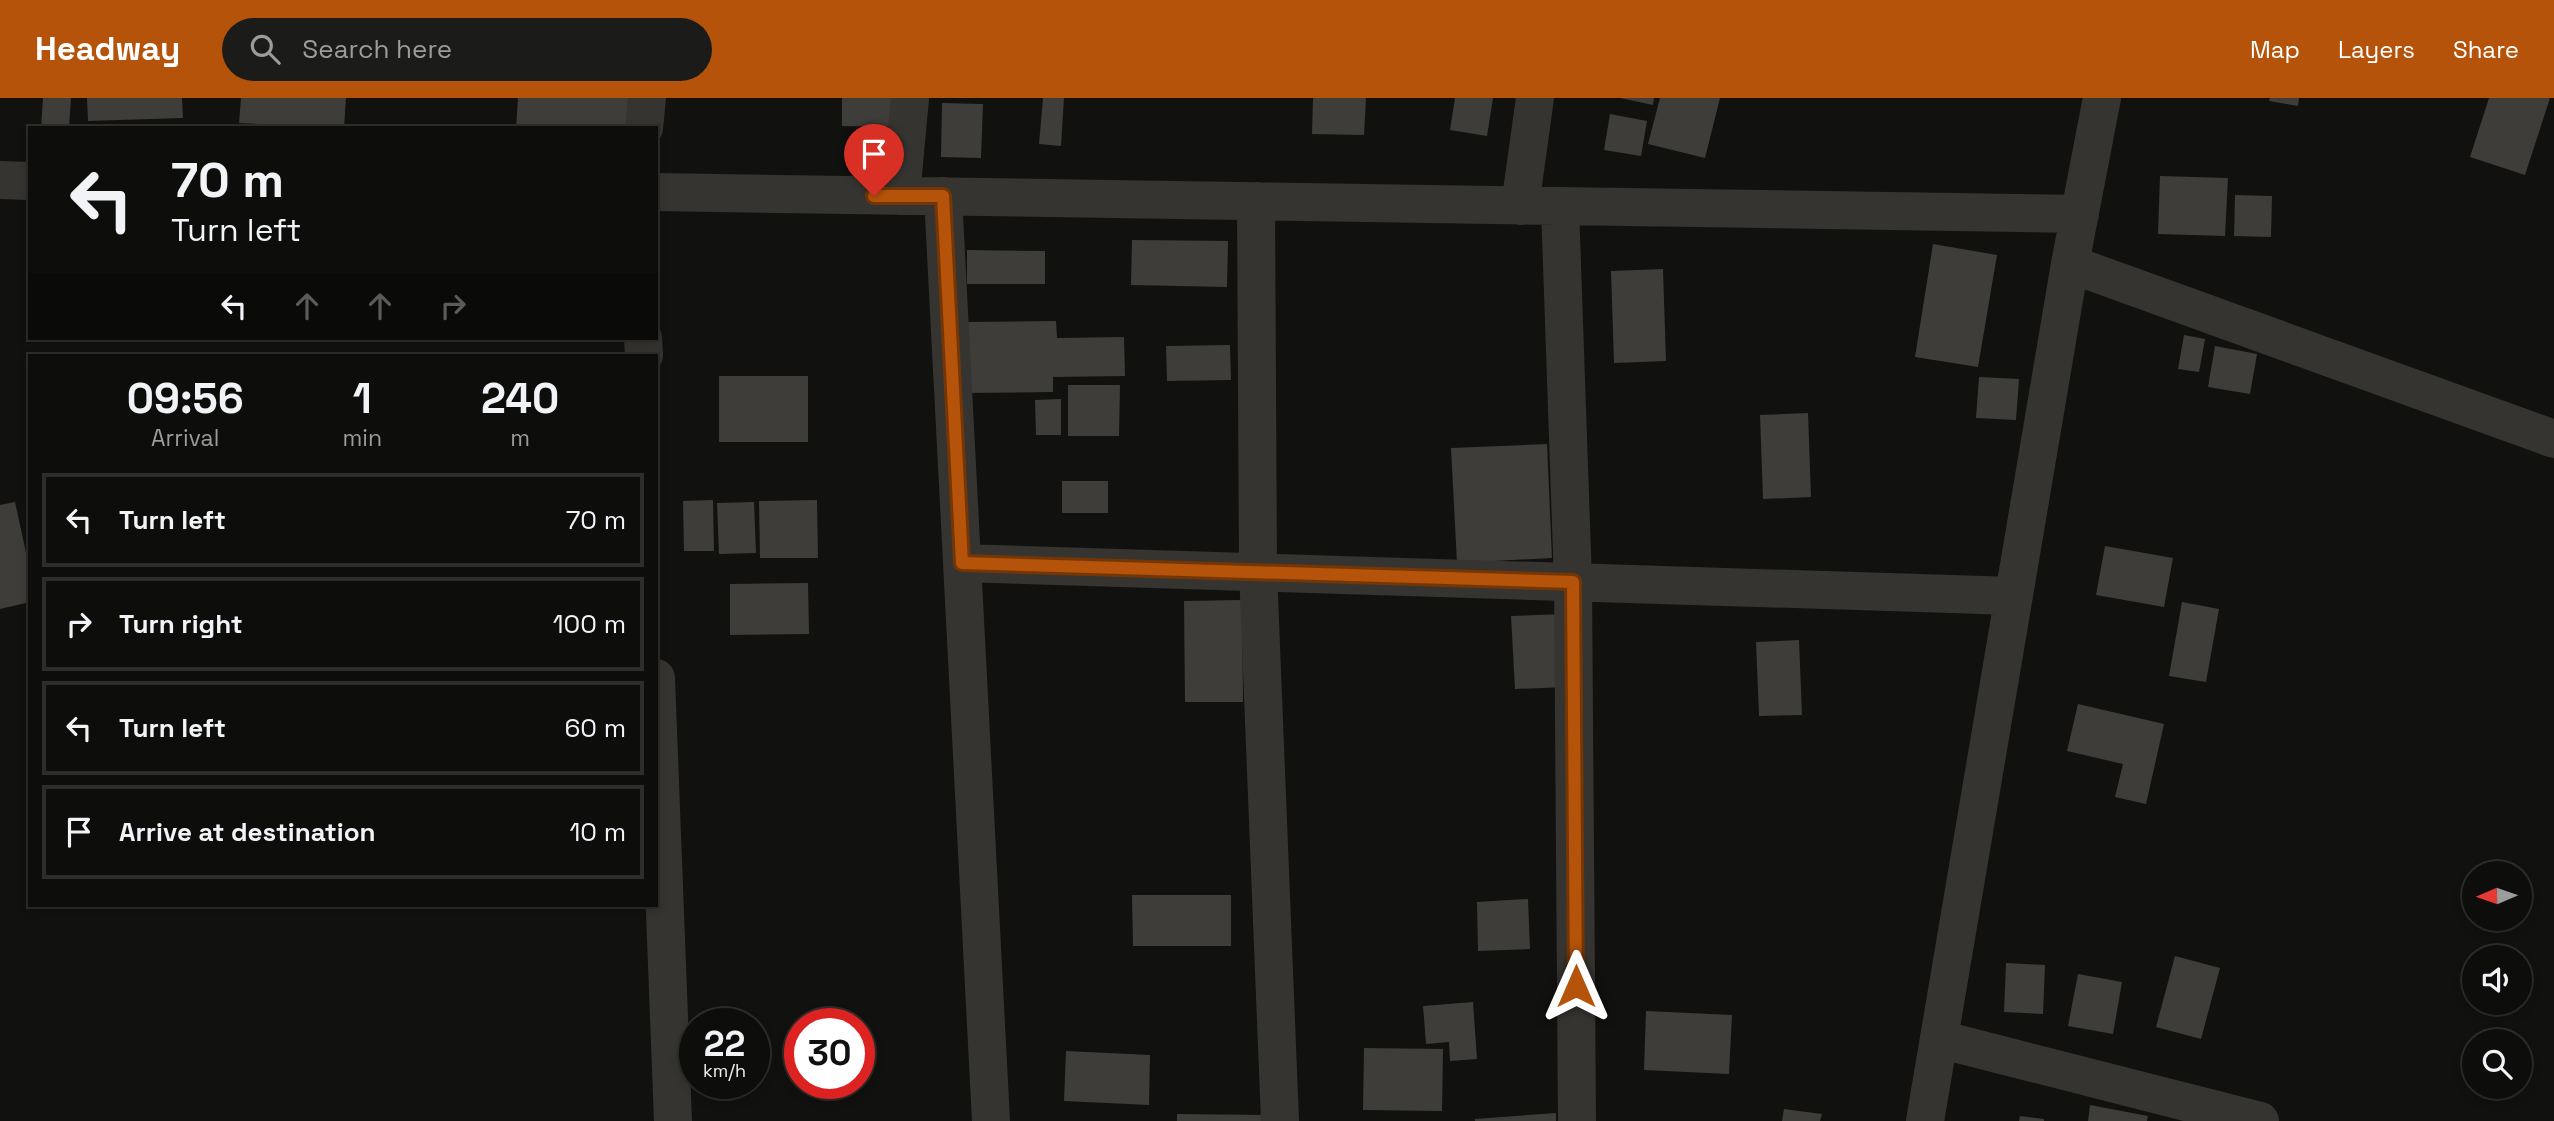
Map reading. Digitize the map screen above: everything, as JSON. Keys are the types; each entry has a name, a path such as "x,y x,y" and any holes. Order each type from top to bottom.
{"street":[{"path":"644,126 647,98"},
{"path":"901,196 910,98"},
{"path":"1520,206 1535,98"},
{"path":"1926,1121 2070,264 2102,98"},
{"path":"0,180 28,181"},
{"path":"658,192 2080,214"},
{"path":"943,196 991,1121"},
{"path":"1256,201 1258,571 1280,1121"},
{"path":"1560,206 1573,582 1577,1121"},
{"path":"2070,264 2554,439"},
{"path":"962,563 2014,596"},
{"path":"658,730 673,1121"},
{"path":"1939,1039 2260,1121"}],"building":[{"path":"43,98 71,98 69,126 41,126"},
{"path":"87,98 182,98 183,118 88,121"},
{"path":"241,98 346,98 344,126 239,123"},
{"path":"518,98 638,98 636,126 516,126"},
{"path":"842,98 899,98 898,127 842,126"},
{"path":"1043,98 1064,98 1061,146 1039,144"},
{"path":"1313,98 1366,98 1364,135 1312,134"},
{"path":"1455,98 1493,98 1487,136 1450,130"},
{"path":"1620,98 1654,98 1653,105"},
{"path":"1660,98 1720,98 1705,158 1648,144"},
{"path":"2270,98 2299,98 2298,106 2269,101"},
{"path":"2489,98 2550,98 2525,175 2470,157"},
{"path":"942,103 983,104 981,158 941,157"},
{"path":"1610,114 1647,121 1641,156 1604,150"},
{"path":"2160,176 2228,178 2225,236 2158,234"},
{"path":"2235,195 2272,196 2271,237 2234,236"},
{"path":"1132,240 1228,241 1227,287 1131,285"},
{"path":"1933,244 1997,255 1978,367 1915,357"},
{"path":"967,250 1045,251 1045,284 967,284"},
{"path":"1663,269 1666,361 1614,363 1611,271"},
{"path":"1056,321 1057,338 1124,337 1125,376 1053,377 1053,392 963,393 962,322"},
{"path":"2184,335 2205,339 2199,372 2178,369"},
{"path":"1230,345 1231,380 1167,381 1166,346"},
{"path":"2215,346 2257,354 2250,394 2208,387"},
{"path":"719,376 808,376 808,442 719,442"},
{"path":"1979,377 2019,379 2016,420 1976,418"},
{"path":"1068,385 1120,385 1119,436 1068,436"},
{"path":"1061,399 1061,435 1036,435 1035,400"},
{"path":"1808,413 1811,497 1763,499 1760,415"},
{"path":"1547,444 1552,558 1457,563 1451,448"},
{"path":"1062,481 1108,481 1108,513 1062,513"},
{"path":"713,500 714,551 684,551 683,501"},
{"path":"817,500 818,558 760,558 759,501"},
{"path":"15,502 28,562 28,602 0,609 0,505"},
{"path":"754,502 756,553 719,554 717,503"},
{"path":"2105,546 2173,558 2164,607 2096,595"},
{"path":"808,583 809,634 730,635 730,584"},
{"path":"1242,600 1243,702 1185,702 1184,601"},
{"path":"2182,602 2219,609 2206,682 2169,676"},
{"path":"1564,614 1567,687 1515,689 1511,616"},
{"path":"1799,640 1802,715 1759,716 1756,642"},
{"path":"2078,704 2164,724 2146,804 2115,797 2123,764 2067,751"},
{"path":"1132,895 1231,895 1231,946 1133,946"},
{"path":"1528,899 1530,949 1478,951 1477,902"},
{"path":"2175,956 2220,968 2201,1039 2156,1027"},
{"path":"2006,963 2045,965 2043,1014 2004,1012"},
{"path":"2078,974 2122,982 2113,1034 2068,1026"},
{"path":"1473,1002 1477,1059 1450,1061 1449,1042 1426,1044 1423,1006"},
{"path":"1646,1011 1732,1015 1729,1074 1644,1070"},
{"path":"1364,1048 1443,1049 1442,1111 1363,1110"},
{"path":"1066,1051 1150,1055 1149,1105 1064,1101"},
{"path":"2090,1105 2148,1116 2147,1121 2088,1121"},
{"path":"1784,1109 1822,1114 1820,1121 1782,1121"},
{"path":"1556,1113 1556,1121 1475,1121 1475,1119"},
{"path":"1177,1114 1265,1115 1265,1121 1177,1121"},
{"path":"2020,1116 2044,1119 2044,1121 2019,1121"}],"route":[{"path":"874,196 943,196 962,563 1573,582 1576,986"}]}
